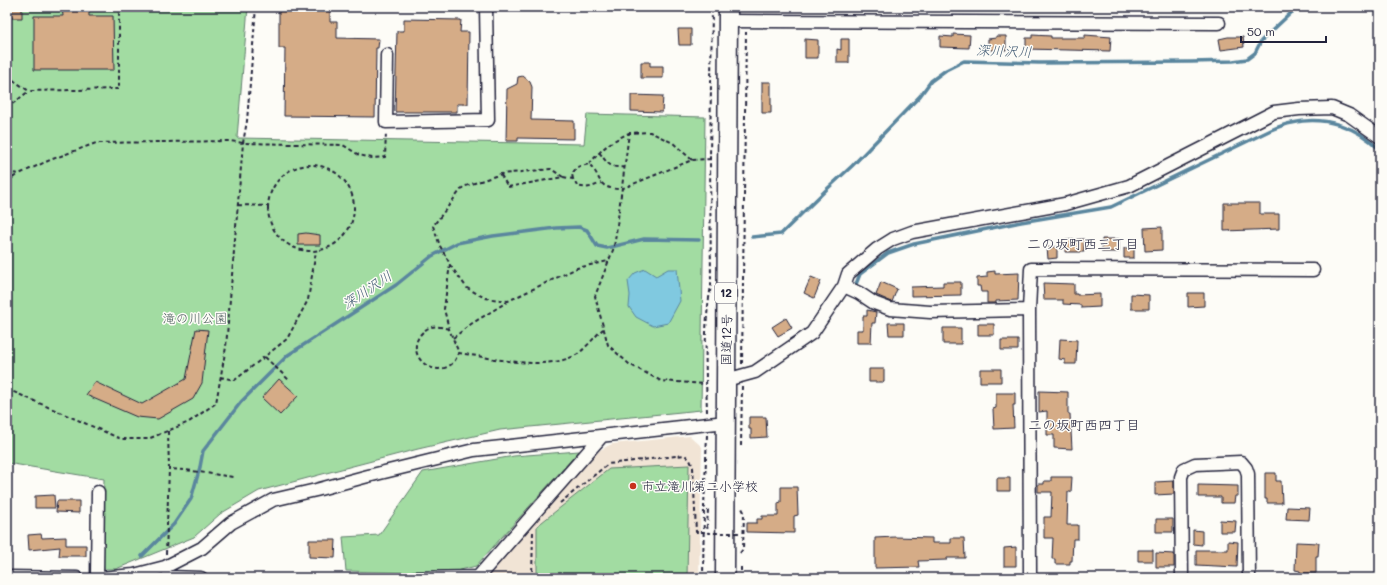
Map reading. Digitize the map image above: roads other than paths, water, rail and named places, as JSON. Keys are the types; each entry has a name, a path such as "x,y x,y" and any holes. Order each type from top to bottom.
{"highway":[{"name":"国道12号","path":"725,578 726,422 734,378 728,14"}],"street":[{"path":"387,55 386,122 488,120 486,7"},
{"path":"728,14 746,22 1219,23"},
{"path":"734,378 755,372 812,333 844,286 848,274 877,249 893,239 912,232 1065,204 1129,186 1274,112 1299,109 1332,108 1349,116 1380,137"},
{"path":"1030,578 1029,310 1031,269 1314,270"},
{"path":"844,286 860,292 874,303 890,309 930,312 1029,310"},
{"path":"101,578 134,575 167,569 202,548 231,523 273,500 368,476 474,450 726,422"},
{"path":"414,578 478,577 602,436"},
{"path":"1182,578 1181,477 1184,469 1194,464 1241,462 1246,468 1248,474 1249,578"},
{"path":"97,578 98,492"},
{"path":"167,569 201,578"},
{"path":"7,577 77,578"}],"water":[{"path":"645,269 656,276 668,269 677,269 680,301 668,323 653,326 636,317 629,307 630,295 628,281 635,273"}],"waterway":[{"name":"深川沢川","path":"752,237 781,234 852,166 920,96 931,81 946,70 964,61 1039,63 1191,62 1233,61 1247,59 1255,53 1261,41 1292,12 1305,7"},
{"path":"856,284 860,274 888,253 914,244 1021,222 1111,207 1271,130 1287,124 1304,121 1316,121 1340,125 1361,135 1380,150"},
{"name":"深川沢川","path":"142,556 174,524 191,499 203,451 241,402 288,355 396,285 432,256 457,243 493,236 556,228 579,227 587,230 597,246 607,248 644,239 699,240"}],"place":[{"name":"市立滝川第二小学校","path":"633,486"}],"district":[{"name":"二の坂町西三丁目","path":"1083,244"},
{"name":"二の坂町西四丁目","path":"1084,425"}],"park label":[{"name":"滝の川公園","path":"195,318"}]}
